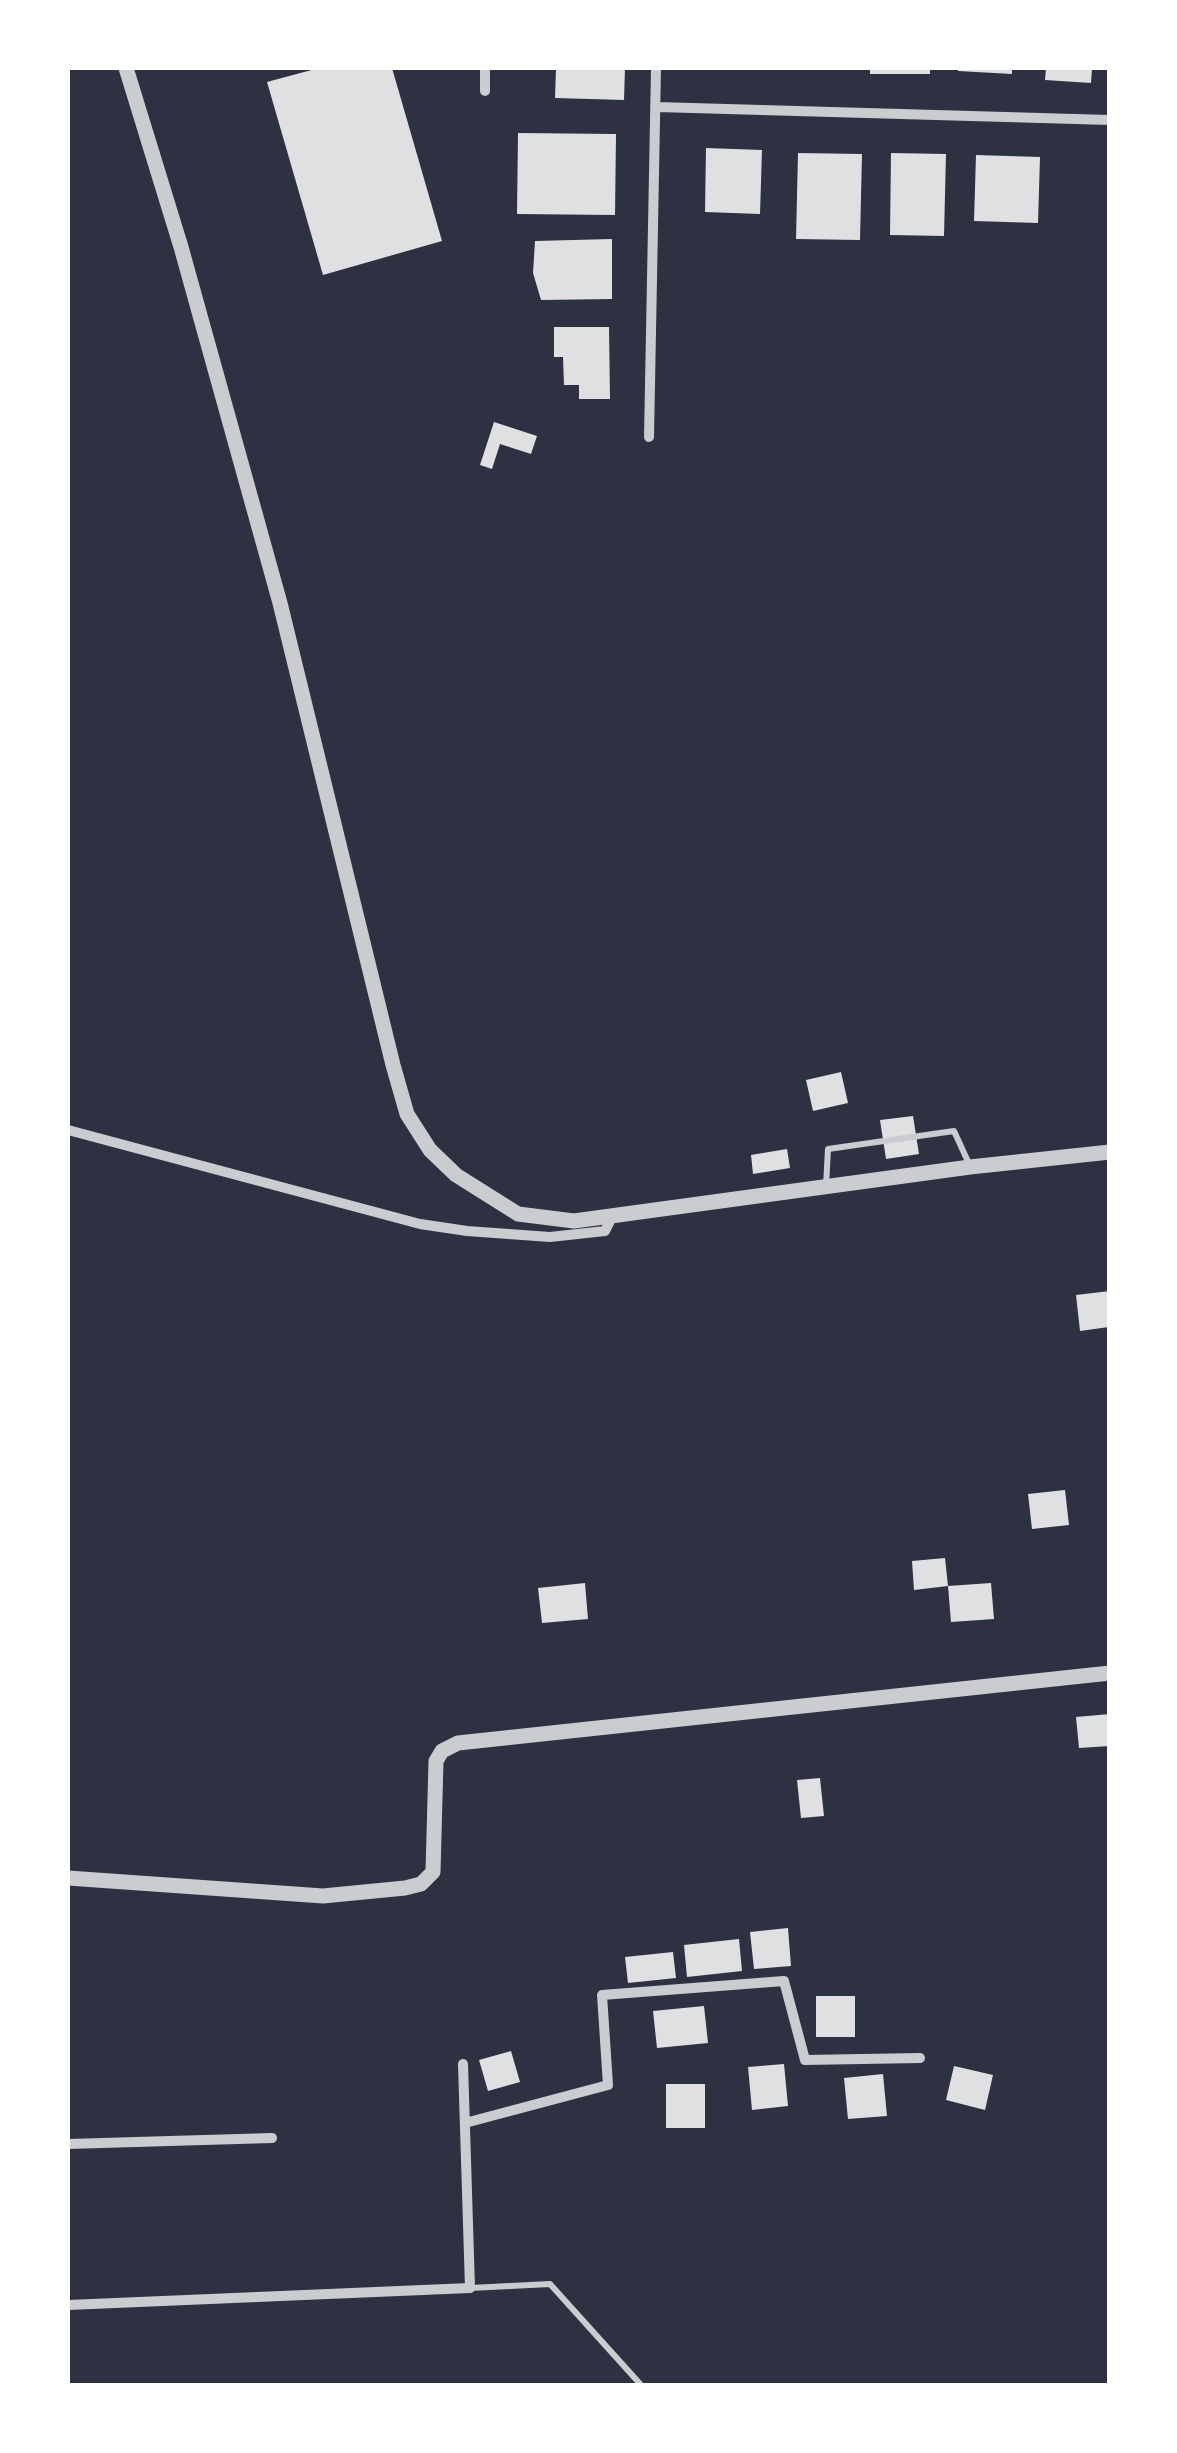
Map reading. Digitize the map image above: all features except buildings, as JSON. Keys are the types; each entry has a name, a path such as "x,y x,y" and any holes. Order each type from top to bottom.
{"street":[{"path":"126,68 181,247 280,603 407,1114 430,1150 456,1175 518,1214 574,1221 1110,1152"},
{"path":"485,68 485,91"},
{"path":"649,437 656,68"},
{"path":"657,107 1110,120"},
{"path":"68,1130 420,1224 467,1232 550,1237 604,1231 612,1217"},
{"path":"68,1878 323,1896 406,1888 421,1884 432,1872 436,1760 442,1750 458,1743 1110,1673"},
{"path":"465,2123 608,2084 602,1994 784,1980 805,2060 920,2058"},
{"path":"68,2305 470,2288 463,2064"},
{"path":"68,2144 272,2138"}],"lane":[{"path":"826,1186 828,1149 954,1131 970,1167"},
{"path":"470,2288 550,2284 642,2386"}]}
